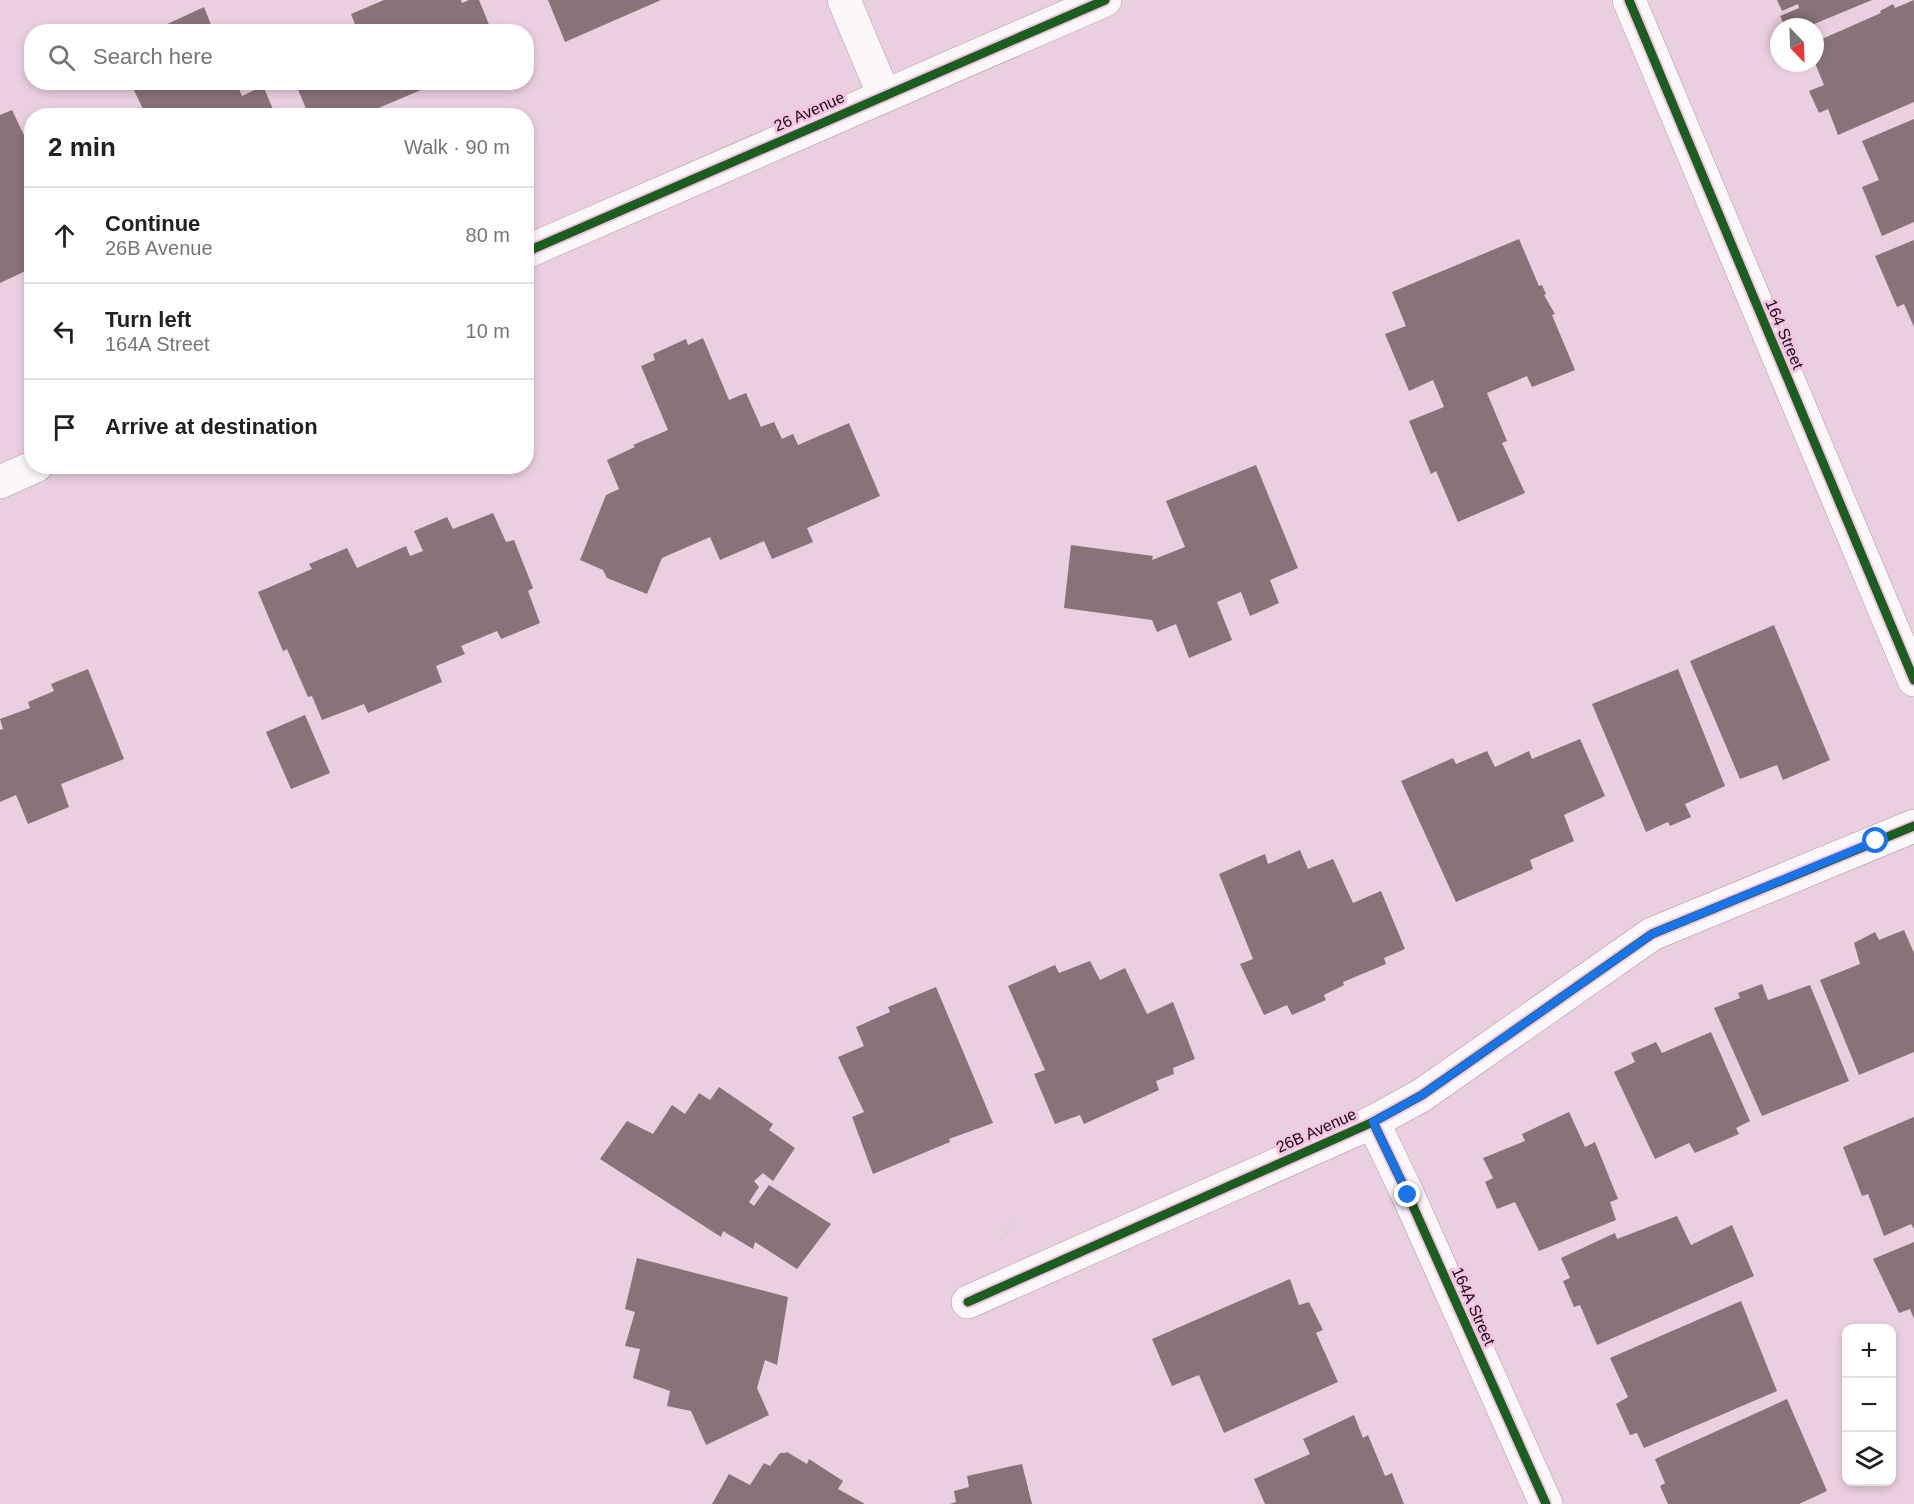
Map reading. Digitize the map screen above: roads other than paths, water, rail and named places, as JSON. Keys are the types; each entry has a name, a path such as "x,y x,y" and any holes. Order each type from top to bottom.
{"street":[{"path":"844,0 884,95"},
{"name":"26 Avenue","path":"534,248 1105,0"},
{"name":"164 Street","path":"1629,0 1914,680"},
{"path":"0,482 24,471"},
{"name":"26B Avenue","path":"968,1302 1373,1122 1422,1095 1652,934 1914,826"},
{"name":"164A Street","path":"1373,1122 1546,1504"}]}
